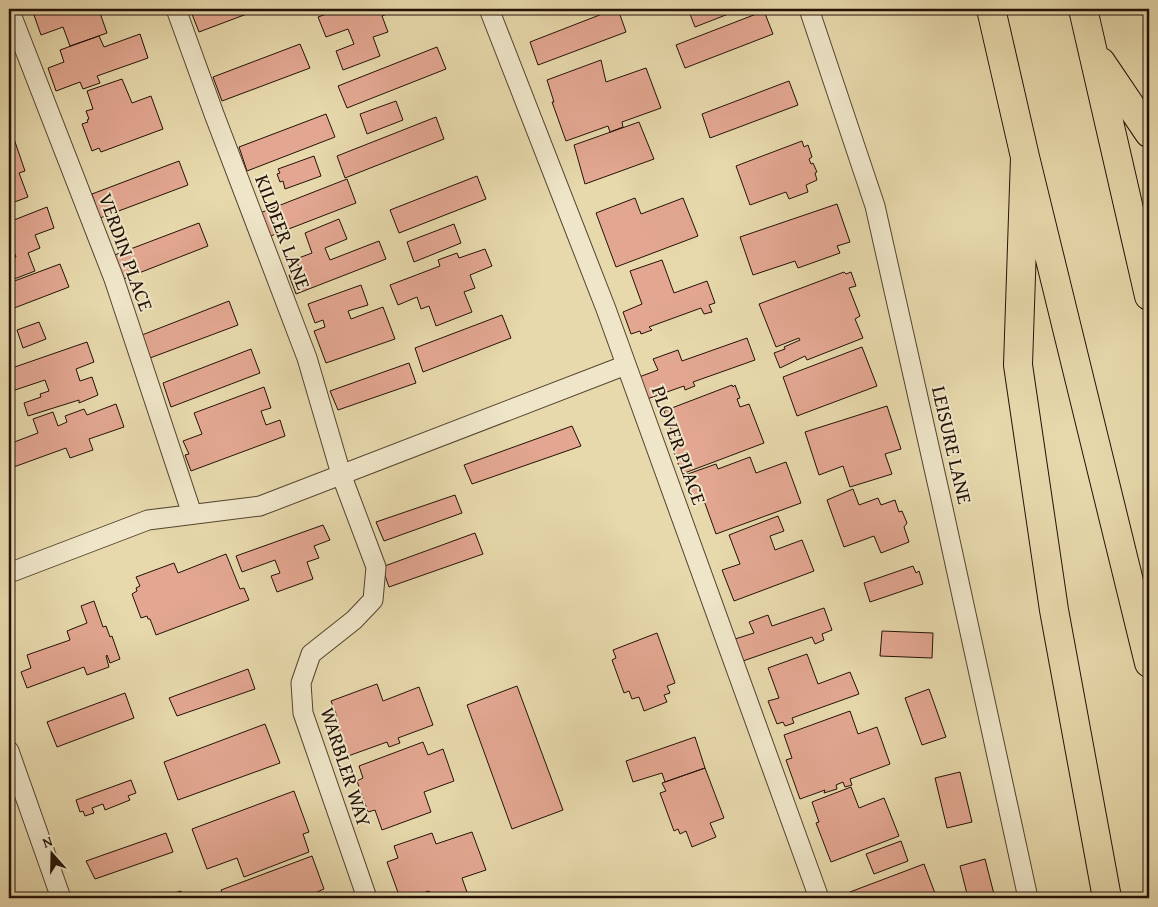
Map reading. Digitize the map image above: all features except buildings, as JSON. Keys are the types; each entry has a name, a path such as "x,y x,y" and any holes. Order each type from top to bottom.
{"highway":[{"path":"991,9 1025,158 1149,663"},
{"path":"1083,9 1149,296"},
{"path":"1092,49 1149,133"},
{"path":"1025,158 1018,365 1054,610 1107,898"}],"lane":[{"name":"VERDIN PLACE","path":"9,9 114,280 192,514"},
{"name":"KILDEER LANE","path":"176,9 307,358 341,474"},
{"name":"PLOVER PLACE","path":"489,9 599,291 819,898"},
{"name":"LEISURE LANE","path":"809,9 875,206 1028,898"},
{"path":"9,573 148,520 260,506 626,365"},
{"name":"WARBLER WAY","path":"341,474 376,567 373,600 354,620 311,654 302,683 303,713 367,898"},
{"path":"9,751 61,898"}]}
